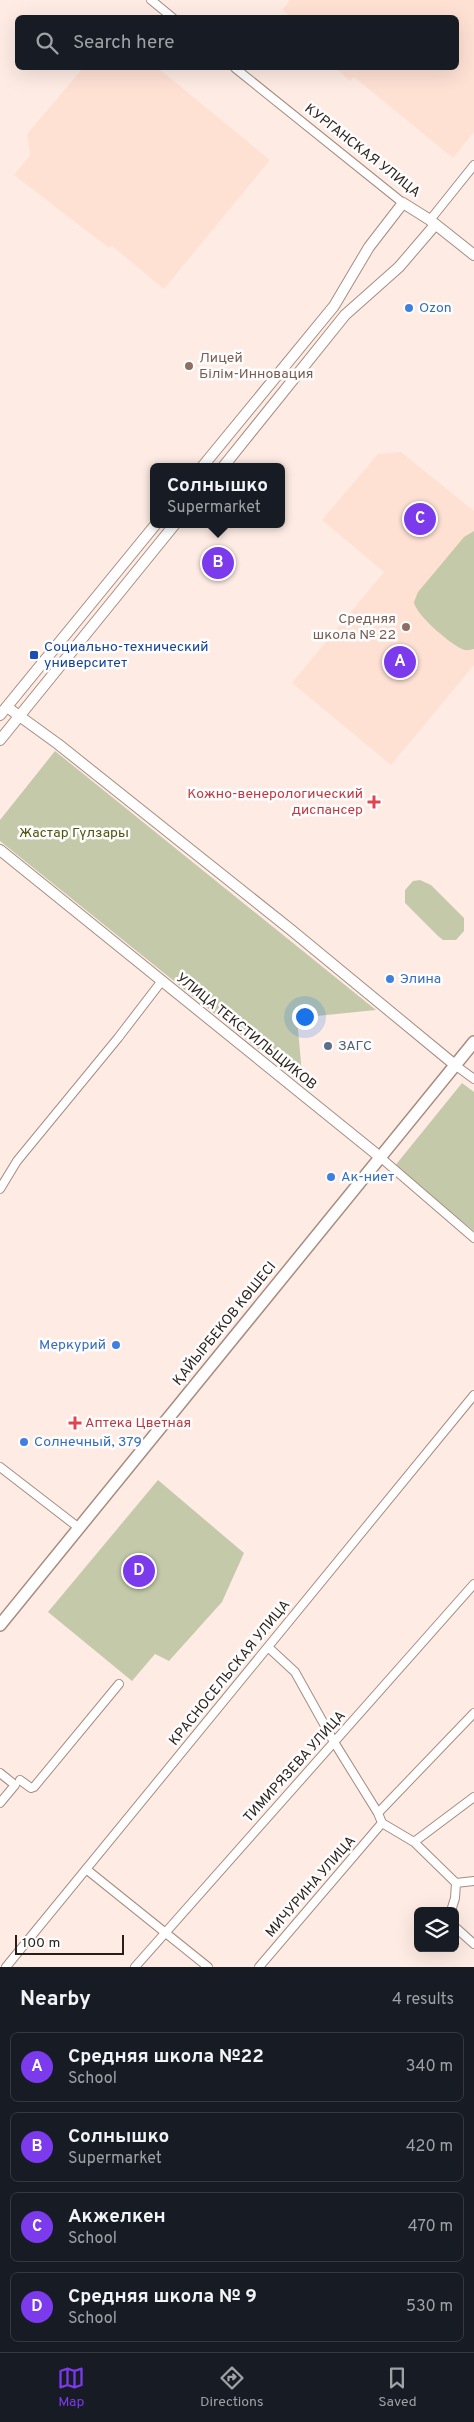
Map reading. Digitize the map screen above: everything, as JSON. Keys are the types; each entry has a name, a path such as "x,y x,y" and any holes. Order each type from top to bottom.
{"main road":[{"name":"ҚАЙЫРБЕКОВ КӨШЕСІ","path":"0,1625 474,1042"}],"street":[{"path":"151,0 169,15"},
{"name":"КУРГАНСКАЯ УЛИЦА","path":"238,70 404,203 433,222 474,255"},
{"path":"225,463 345,315 399,267 474,165"},
{"path":"205,463 334,306 369,247 404,203"},
{"path":"153,528 3,711 20,716 290,929 474,1079"},
{"path":"0,740 172,528"},
{"name":"УЛИЦА ТЕКСТИЛЬЩИКОВ","path":"0,850 161,982 380,1157 474,1238"},
{"path":"0,1189 17,1161 161,982"},
{"name":"КРАСНОСЕЛЬСКАЯ УЛИЦА","path":"6,1967 474,1395"},
{"path":"0,1467 79,1528"},
{"name":"ТИМИРЯЗЕВА УЛИЦА","path":"135,1967 474,1584"},
{"path":"268,1647 295,1672 334,1742 378,1813 382,1823 414,1842 456,1883 452,1907"},
{"path":"0,1773 31,1788 34,1787 119,1684"},
{"path":"378,1813 474,1713"},
{"path":"0,1804 18,1782"},
{"path":"414,1842 474,1797"},
{"name":"МИЧУРИНА УЛИЦА","path":"258,1967 382,1823"},
{"path":"86,1869 208,1967"},
{"path":"456,1883 474,1881"},
{"path":"459,1931 474,1944"}],"shaded area":[{"path":"290,0 474,0 474,132 453,158 354,77 350,81 337,70 459,70 459,15 288,15 282,10"},
{"path":"81,70 160,70 270,160 164,289 112,246 109,248 14,175 30,155 27,134"},
{"name":"Средняя школа № 22","path":"401,452 474,511 474,665 391,765 292,683 384,572 322,520 378,454"}],"green space":[{"path":"474,531 474,649 466,650 457,646 434,628 420,614 414,602 418,592 464,537"},
{"name":"Жастар Гүлзары","path":"55,751 376,1010 297,1018 303,1085 0,841 0,820"},
{"path":"420,880 431,885 464,918 464,931 456,940 443,940 405,903 405,890 413,881"},
{"path":"462,1083 474,1092 474,1231 394,1167"},
{"path":"158,1480 244,1553 222,1602 169,1661 155,1654 132,1681 48,1612"}],"place":[{"name":"Ozon","path":"409,308"},
{"name":"Лицей Білім-Инновация","path":"189,366"},
{"name":"Акжелкен","path":"420,519"},
{"name":"Солнышко","path":"218,563"},
{"name":"Средняя школа № 22","path":"406,627"},
{"name":"Социально-технический университет","path":"34,655"},
{"name":"Средняя школа №22","path":"400,662"},
{"name":"Кожно-венерологический диспансер","path":"374,802"},
{"name":"Элина","path":"390,979"},
{"name":"ЗАГС","path":"328,1046"},
{"name":"Ак-ниет","path":"331,1177"},
{"name":"Меркурий","path":"116,1345"},
{"name":"Аптека Цветная","path":"75,1423"},
{"name":"Солнечный, 379","path":"24,1442"},
{"name":"Средняя школа № 9","path":"139,1571"}]}
